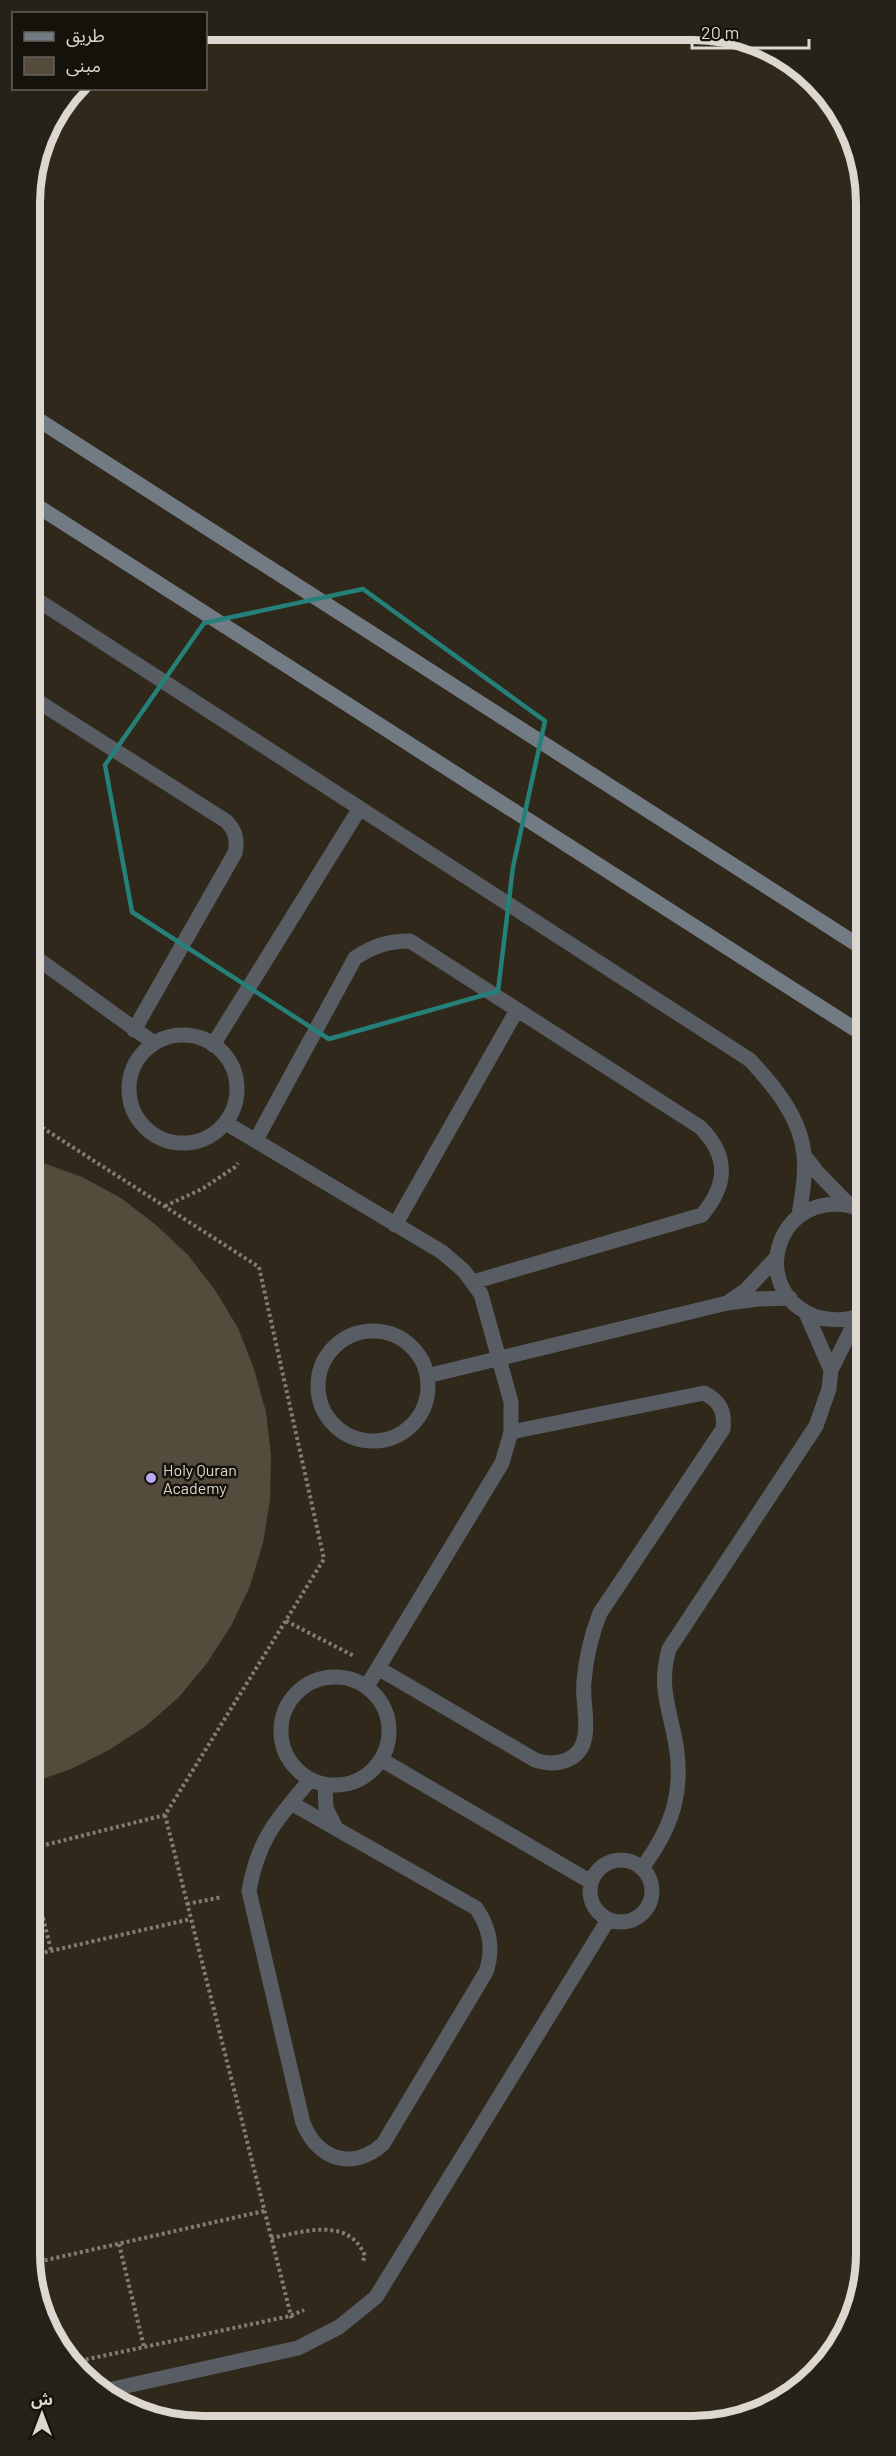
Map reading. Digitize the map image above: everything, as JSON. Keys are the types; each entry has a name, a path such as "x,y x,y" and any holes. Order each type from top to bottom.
{"main road":[{"path":"41,421 856,944"},
{"path":"41,508 856,1030"}],"lane":[{"path":"41,602 750,1060 783,1101 793,1120 804,1155 848,1204"},
{"path":"41,703 226,821 236,834 235,852 134,1030"},
{"path":"213,1045 360,808"},
{"path":"256,1140 355,958 370,949 396,941 410,941 700,1126 718,1150 722,1167 721,1186 714,1202 702,1215 473,1282"},
{"path":"41,961 154,1043"},
{"path":"395,1225 516,1010"},
{"path":"188,1036 213,1045 227,1058 236,1076 235,1105 226,1123 206,1138 182,1143 170,1142 147,1130 132,1110 129,1085 136,1061 154,1043 171,1037 188,1036"},
{"path":"226,1123 453,1261 481,1294 511,1402 511,1432 502,1463 367,1686"},
{"path":"799,1215 804,1155"},
{"path":"831,1370 806,1313 790,1298 781,1282 776,1258 787,1227 809,1208 822,1204 848,1204 856,1207"},
{"path":"727,1303 746,1290 776,1258"},
{"path":"427,1376 727,1303 790,1298"},
{"path":"806,1313 823,1319 841,1320 855,1316"},
{"path":"642,1868 660,1843 672,1815 679,1785 678,1754 663,1689 664,1669 669,1649 816,1426 829,1389 831,1370 855,1324"},
{"path":"380,1331 397,1336 411,1346 422,1359 427,1376 428,1393 423,1409 413,1423 400,1434 383,1439 358,1438 335,1426 325,1412 319,1396 318,1378 323,1362 346,1338 363,1332 380,1331"},
{"path":"378,1668 535,1760 547,1764 560,1763 572,1758 580,1749 585,1737 583,1685 586,1660 591,1636 600,1613 723,1429 724,1417 721,1407 714,1398 704,1393 511,1432"},
{"path":"335,1676 352,1679 367,1686 378,1698 386,1712 390,1728 388,1744 382,1760 358,1781 342,1786 325,1785 310,1780 296,1771 286,1758 281,1743 280,1726 284,1710 298,1691 319,1678 335,1676"},
{"path":"382,1760 591,1882"},
{"path":"291,1803 476,1908 489,1932 490,1960 486,1972 383,2144 374,2152 361,2158 344,2159 328,2154 315,2145 308,2135 303,2123 249,1891 257,1855 265,1838 291,1803 310,1780"},
{"path":"325,1785 326,1808 336,1828"},
{"path":"624,1860 642,1868 649,1878 652,1889 647,1909 639,1917 619,1923 608,1920 594,1908 590,1891 591,1882 604,1865 624,1860"},
{"path":"114,2389 298,2348 339,2327 376,2296 608,1920"}],"path":[{"path":"41,1126 259,1267 324,1559 165,1815 41,1846"},
{"path":"165,1206 202,1189 235,1167 256,1140"},
{"path":"286,1621 378,1668"},
{"path":"165,1815 298,2348"},
{"path":"187,1904 249,1891"},
{"path":"41,1909 51,1950"},
{"path":"41,1953 191,1919"},
{"path":"41,2261 264,2211"},
{"path":"271,2238 325,2228 342,2232 361,2247 365,2256 361,2264"},
{"path":"119,2244 144,2347"},
{"path":"81,2360 290,2316 310,2308"}],"highlighted area":[{"path":"363,589 545,721 513,867 498,991 329,1039 132,912 105,765 204,623"}],"building":[{"name":"Holy Quran Academy","path":"41,1162 82,1177 121,1198 156,1225 188,1255 215,1290 238,1328 254,1369 266,1412 271,1456 270,1500 263,1543 250,1586 231,1626 207,1663 179,1697 146,1726 109,1750 69,1770 41,1779"}],"place":[{"name":"Holy Quran Academy","path":"151,1478"}]}
